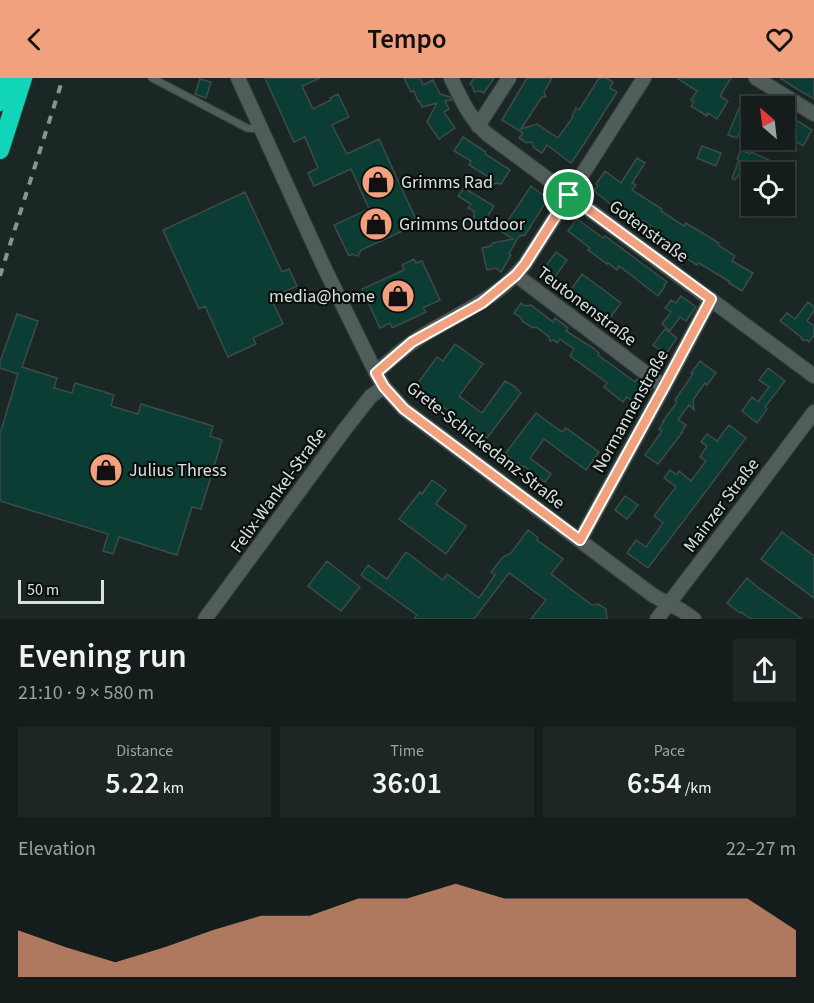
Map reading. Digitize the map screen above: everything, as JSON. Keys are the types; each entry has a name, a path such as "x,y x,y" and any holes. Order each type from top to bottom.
{"highway":[{"path":"0,102 8,78"},
{"path":"0,150 23,78"}],"street":[{"name":"Grete-Schickedanz-Straße","path":"238,78 323,265 384,387 404,409 654,596 694,619"},
{"name":"Gotenstraße","path":"452,78 464,105 478,126 814,376"},
{"path":"478,126 509,78"},
{"path":"376,373 412,342 482,303 516,275 644,78"},
{"path":"756,78 814,114"},
{"name":"Teutonenstraße","path":"516,275 664,387"},
{"name":"Normannenstraße","path":"580,540 711,299"},
{"name":"Felix-Wankel-Straße","path":"206,619 345,429 371,396 384,387"},
{"name":"Mainzer Straße","path":"657,619 814,412"}],"lane":[{"path":"152,78 247,128 261,129"}],"building":[{"path":"265,78 320,78 302,86 313,109 338,94 349,117 332,125 347,154 379,139 418,224 361,250 358,256 352,254 349,256 334,225 369,209 351,169 314,186 308,173 318,168 305,137 294,142"},
{"path":"404,78 420,78 423,85 433,80 440,94 452,100 445,101 449,109 444,112 455,128 439,139 427,122 437,103 422,107"},
{"path":"474,78 494,78 484,93 474,92 470,84"},
{"path":"527,78 552,78 544,92 546,97 542,97 521,129 537,124 558,138 573,117 576,108 579,110 599,78 606,78 613,82 610,88 617,92 571,163 547,145 542,153 534,148 532,142 527,143 519,138 523,133 502,120"},
{"path":"677,78 731,78 720,96 728,101 717,119 691,106 694,102 691,100 697,91"},
{"path":"780,78 814,78 814,99 797,89"},
{"path":"200,79 211,82 206,98 195,94"},
{"path":"741,103 741,128 737,138 728,135"},
{"path":"795,119 812,130 803,146 795,141"},
{"path":"463,137 510,170 501,184 493,184 492,179 469,165 471,161 454,151"},
{"path":"702,146 721,153 716,166 697,158"},
{"path":"741,150 771,161 741,162 741,172 735,180 732,178 739,160 737,159"},
{"path":"637,158 645,163 632,183 636,185 632,190 684,226 686,223 719,243 718,245 735,256 732,261 753,273 742,291 699,263 697,265 675,251 648,232 651,226 637,217 635,220 594,191 605,171 621,183"},
{"path":"531,186 548,199 525,235 519,236 501,272 496,268 487,270 482,248 513,239 501,231"},
{"path":"464,188 494,206 483,224 476,225 474,211 468,208 471,204 458,196"},
{"path":"245,192 282,272 289,269 297,286 271,298 283,324 253,338 256,344 228,357 205,306 199,309 163,230"},
{"path":"577,219 603,238 605,236 667,282 658,296 619,266 617,270 607,264 568,231"},
{"path":"556,252 567,260 554,278 543,270"},
{"name":"media@home","path":"414,259 416,263 422,261 440,300 423,308 426,312 392,328 390,323 380,328 362,289 404,270 402,265"},
{"path":"582,274 621,303 609,319 570,291"},
{"path":"681,296 696,307 686,321 680,317 670,331 662,324 671,312 665,308 671,300 676,303"},
{"path":"808,302 814,307 807,321 814,326 814,335 809,342 802,340 780,321 787,313 795,319"},
{"path":"521,303 525,306 531,305 553,322 555,318 568,328 566,331 593,348 599,353 598,355 635,382 637,379 651,389 638,405 627,397 623,402 604,387 607,383 570,356 574,349 560,339 557,343 554,340 550,341 549,337 536,327 533,328 523,322 514,313"},
{"name":"Julius Thress","path":"17,314 38,321 22,367 57,378 54,388 72,393 75,383 114,395 111,406 138,414 141,404 213,426 210,436 222,440 201,509 192,507 177,555 119,537 113,554 103,551 108,534 0,501 0,434 18,374 0,368 0,362"},
{"path":"665,329 677,338 666,354 653,345"},
{"path":"455,344 483,364 459,396 482,413 505,381 521,393 487,438 415,387 437,357 443,361"},
{"path":"700,361 716,373 707,385 705,383 693,400 694,410 689,405 678,420 686,425 658,464 645,455 662,431 659,429 663,421 677,402 675,400"},
{"path":"768,368 785,381 765,407 767,409 757,423 742,411 752,397 758,402 769,387 759,380"},
{"path":"536,413 562,432 566,428 599,452 586,470 544,439 530,458 551,474 545,482 524,466 517,463 512,464 511,458 505,454"},
{"path":"729,425 746,438 648,568 627,553 636,540 646,547 663,523 654,516 676,487 664,478 670,470 677,475 679,471 691,481 706,461 700,457 707,446 701,442 707,434 717,441"},
{"path":"432,480 446,490 436,504 466,526 446,554 399,519"},
{"path":"625,496 638,505 627,519 615,510"},
{"path":"528,530 538,538 537,540 563,559 551,574 592,605 598,604 606,609 607,619 531,619 546,600 509,573 474,619 414,619 417,615 361,575 368,565 387,579 406,552 443,580 447,574 479,598 495,575 491,572 503,557 511,553"},
{"path":"782,532 814,556 814,598 761,559"},
{"path":"327,561 360,587 341,611 308,586"},
{"path":"747,578 802,619 751,619 740,613 727,603"}],"railway":[{"path":"0,276 63,78"}],"place":[{"name":"Grimms Rad","path":"378,182"},
{"name":"Grimms Outdoor","path":"376,224"},
{"name":"media@home","path":"398,296"},
{"name":"Julius Thress","path":"106,470"}],"route":[{"path":"569,195 711,299 580,540 404,409 384,387 376,373 412,342 482,303 516,275 569,195"}]}
